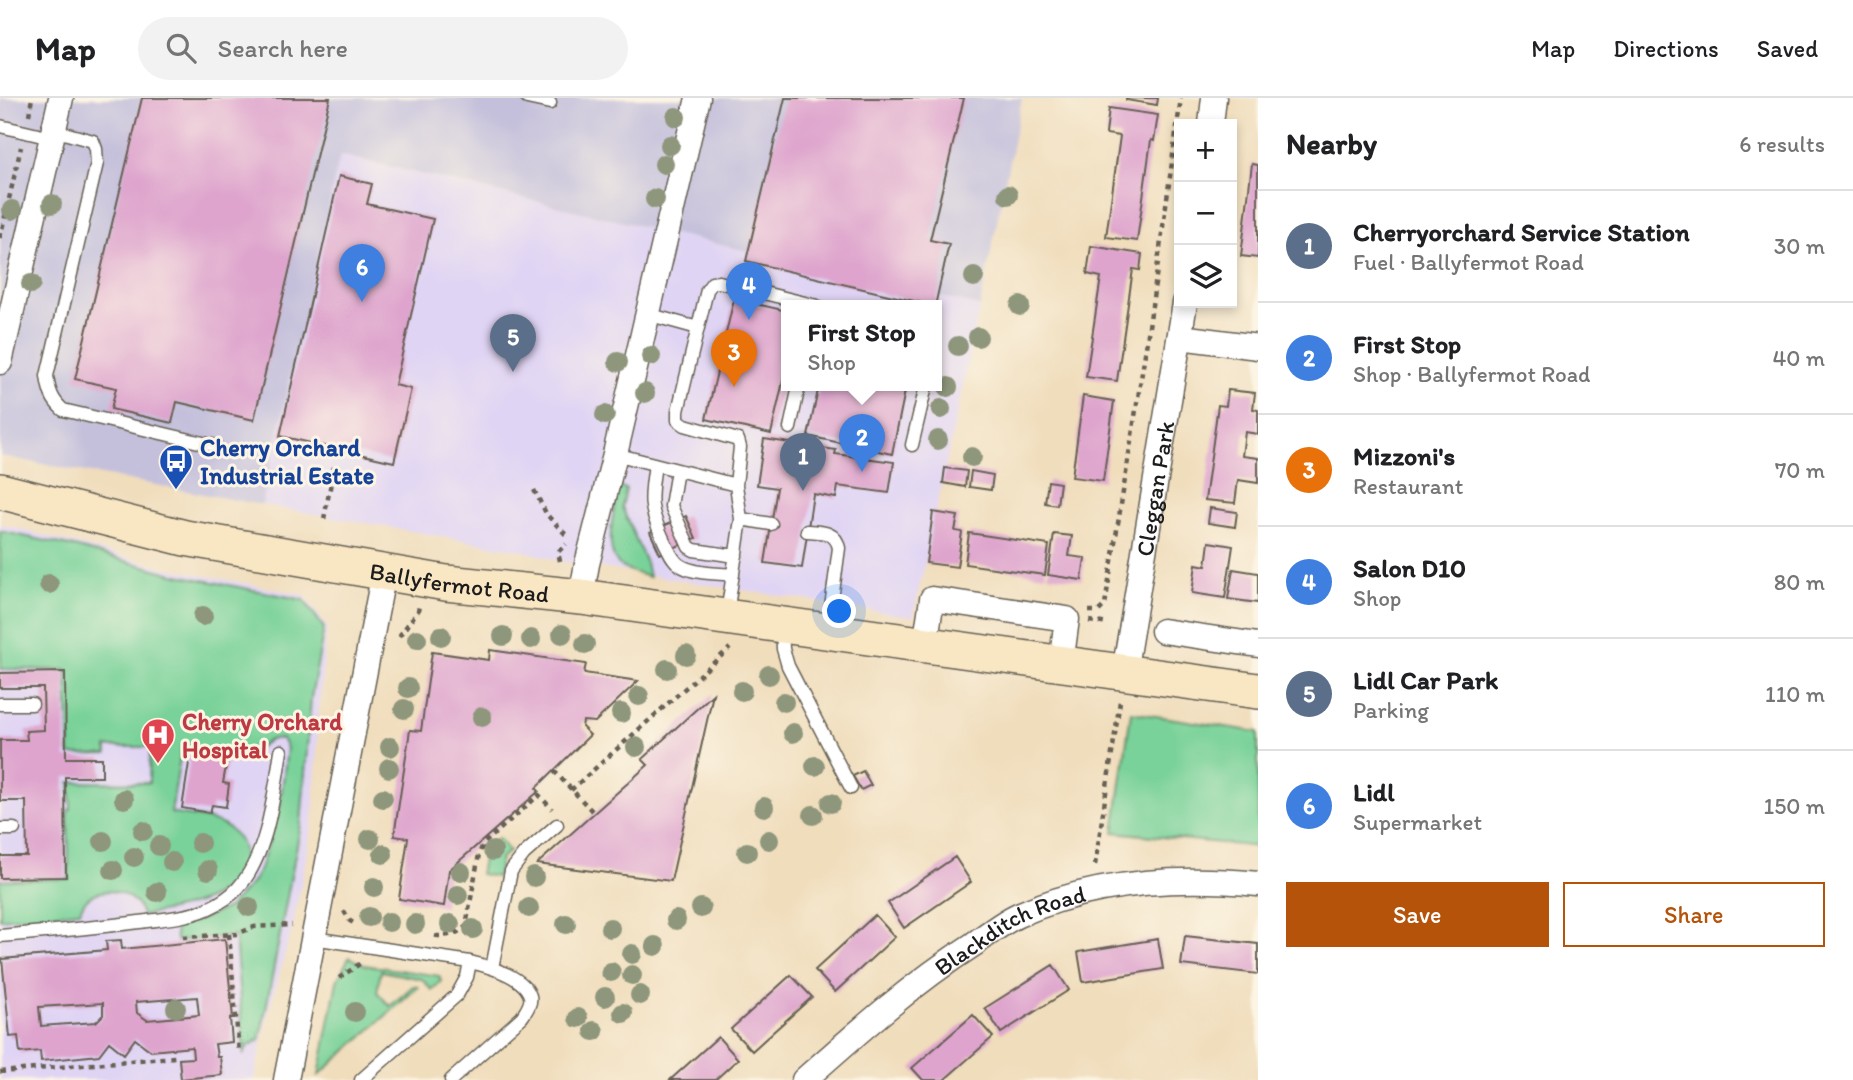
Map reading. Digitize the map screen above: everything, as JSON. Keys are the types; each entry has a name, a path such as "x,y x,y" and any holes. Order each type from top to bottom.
{"main road":[{"name":"Ballyfermot Road","path":"0,491 185,538 423,579 581,597 1061,664 1122,683 1258,691"}],"street":[{"path":"0,362 3,335 61,98"},
{"path":"581,597 698,98"},
{"path":"1211,119 1214,98"},
{"name":"Cleggan Park","path":"1122,683 1184,308"},
{"path":"1180,337 1258,347"},
{"path":"286,1080 384,572"},
{"path":"925,646 932,599 1067,619 1061,664"},
{"path":"1163,631 1258,645"},
{"name":"Blackditch Road","path":"804,1080 929,973 1017,915 1091,890 1151,881 1226,881 1258,884"}],"lane":[{"path":"527,98 550,103"},
{"path":"0,126 24,132 93,141 96,149 97,163 47,376 48,389 54,401 64,410 216,446"},
{"path":"797,300 719,282 712,283 707,290 678,420 685,425 738,440 740,447 736,485 741,519 733,575 754,621 783,649 788,666 850,788"},
{"path":"647,314 698,328"},
{"path":"790,428 798,391"},
{"path":"912,445 925,391"},
{"path":"615,454 736,485"},
{"path":"655,464 650,496 651,509 673,559 680,566 691,569 733,575"},
{"path":"677,470 671,506 689,547 702,552 736,556"},
{"path":"741,519 771,524"},
{"path":"807,531 830,534 838,541 827,632"},
{"path":"0,704 32,704"},
{"path":"0,936 176,917 205,909 221,901 245,879 262,843 273,802 281,751"},
{"path":"492,968 511,871 524,854 557,825"},
{"path":"313,938 470,962 492,968 524,987 530,996 530,1005 522,1017 451,1080"},
{"path":"361,1080 457,995 467,977 470,962"}],"path":[{"path":"0,238 32,98"},
{"path":"1084,611 1099,611 1105,605 1147,341 1181,98"},
{"path":"324,519 334,467"},
{"path":"534,490 547,515 568,537 569,542 558,552 560,561"},
{"path":"396,640 418,611 423,579"},
{"path":"571,790 731,648 754,621"},
{"path":"1091,890 1122,683"},
{"path":"554,771 594,813"},
{"path":"343,903 347,917 360,926"},
{"path":"176,917 179,937 229,934 254,927 293,925 313,938"},
{"path":"229,934 239,1053"},
{"path":"424,939 437,941"},
{"path":"0,1072 175,1057"}],"shaded area":[{"name":"Cherry Orchard Industrial Estate","path":"0,98 1022,98 980,306 340,155 262,505 0,456"},
{"path":"339,155 980,306 913,617 560,561 525,551 262,505"},
{"name":"Cherry Orchard Hospital","path":"0,524 162,567 304,595 327,627 319,708 313,821 293,925 268,1014 254,1080 0,1080"}],"green space":[{"path":"619,487 626,489 622,507 646,563 649,577 622,567 612,552 611,529"},
{"path":"0,531 74,547 173,574 304,600 324,628 311,698 301,824 260,1040 248,1046 244,1053 235,936 176,941 175,926 197,921 228,908 251,884 260,869 280,807 287,748 282,739 273,739 256,749 231,755 182,746 171,813 222,824 237,836 242,845 242,864 238,874 214,896 188,906 142,916 131,899 112,891 102,892 85,901 80,911 0,919 0,880 69,879 70,782 149,783 150,747 107,747 107,754 70,755 67,670 1,669"},
{"path":"1131,712 1258,732 1258,847 1114,832"},
{"path":"498,838 509,851 501,858 497,877 480,874 485,849"},
{"path":"349,957 365,965 439,976 441,981 432,990 422,979 381,971 377,992 390,1006 413,986 418,987 319,1075 337,981"}],"building":[{"path":"142,98 330,98 254,420 177,402 172,423 111,409 116,388 75,379"},
{"path":"785,98 964,98 930,240 949,244 936,300 910,300 746,261"},
{"path":"1126,98 1158,98 1157,105"},
{"path":"1109,108 1158,115 1154,141 1151,140 1137,241 1106,237 1120,136 1106,134"},
{"path":"1252,164 1258,165 1258,258 1241,256"},
{"path":"339,176 372,184 367,204 433,219 395,385 411,389 394,462 280,436"},
{"path":"1091,246 1142,254 1140,270 1133,269 1117,381 1086,377 1101,277 1087,274"},
{"path":"734,299 781,310 781,390 771,434 706,419"},
{"path":"1228,390 1255,393 1253,409 1258,410 1258,434 1245,432 1242,456 1258,458 1258,483 1238,480 1235,503 1205,500 1218,405 1226,406"},
{"path":"818,391 905,391 892,454 808,436"},
{"path":"1083,396 1114,401 1103,481 1072,477"},
{"path":"764,439 836,450 835,454 894,462 889,493 838,486 836,498 813,494 802,568 765,563 777,488 757,485"},
{"path":"945,468 967,471 965,487 943,483"},
{"path":"971,471 993,475 991,490 969,487"},
{"path":"1048,481 1060,483 1057,505 1045,503"},
{"path":"1210,508 1237,512 1235,527 1208,523"},
{"path":"933,512 958,516 955,531 962,532 957,567 926,563"},
{"path":"686,516 696,538 660,554 650,532"},
{"path":"969,533 1049,545 1045,575 965,564"},
{"path":"1054,534 1072,536 1069,556 1085,558 1082,580 1048,575"},
{"path":"1209,542 1233,546 1225,598 1192,593 1196,564 1206,566"},
{"path":"1233,569 1258,573 1258,603 1228,599"},
{"path":"490,650 586,664 584,673 638,681 595,722 583,721 582,727 590,735 536,788 539,791 449,870 444,906 399,899 408,838 394,836 410,730 421,731 432,652 489,660"},
{"path":"65,672 66,758 102,758 102,777 65,777 66,877 0,878 0,856 27,856 26,801 0,801 0,740 27,740 26,731 44,730 43,688 0,688 0,673"},
{"path":"713,694 671,881 537,864 648,765 642,759"},
{"path":"191,750 228,755 223,783 229,784 226,807 212,805 210,813 182,808"},
{"path":"863,771 871,785 861,790 853,776"},
{"path":"955,857 971,882 904,928 888,903"},
{"path":"875,915 895,937 835,992 815,970"},
{"path":"1185,936 1258,944 1258,974 1181,965"},
{"path":"225,939 233,1018 230,1018 232,1042 215,1044 222,1075 181,1079 179,1059 193,1058 192,1047 151,1051 135,1039 124,1054 109,1042 99,1055 41,1061 40,1051 20,1053 18,1036 10,1037 2,959 107,950 106,941 121,940 122,949","holes":["197,997 199,1015 147,1020 137,1013 136,1002","103,1003 103,1015 96,1022 41,1026 39,1007"]},
{"path":"1158,939 1163,969 1083,982 1078,952"},
{"path":"1053,965 1069,990 1001,1033 985,1008"},
{"path":"791,975 812,997 752,1051 731,1029"},
{"path":"973,1015 993,1037 944,1080 923,1080 912,1068"},
{"path":"718,1037 738,1059 715,1080 670,1080"}],"place":[{"name":"Lidl","path":"362,302"},
{"name":"Salon D10","path":"749,320"},
{"name":"Lidl Car Park","path":"513,372"},
{"name":"Mizzoni's","path":"734,387"},
{"name":"First Stop","path":"862,472"},
{"name":"Cherry Orchard Industrial Estate","path":"176,491"},
{"name":"Cherryorchard Service Station","path":"803,491"},
{"name":"Cherry Orchard Hospital","path":"158,765"}]}
